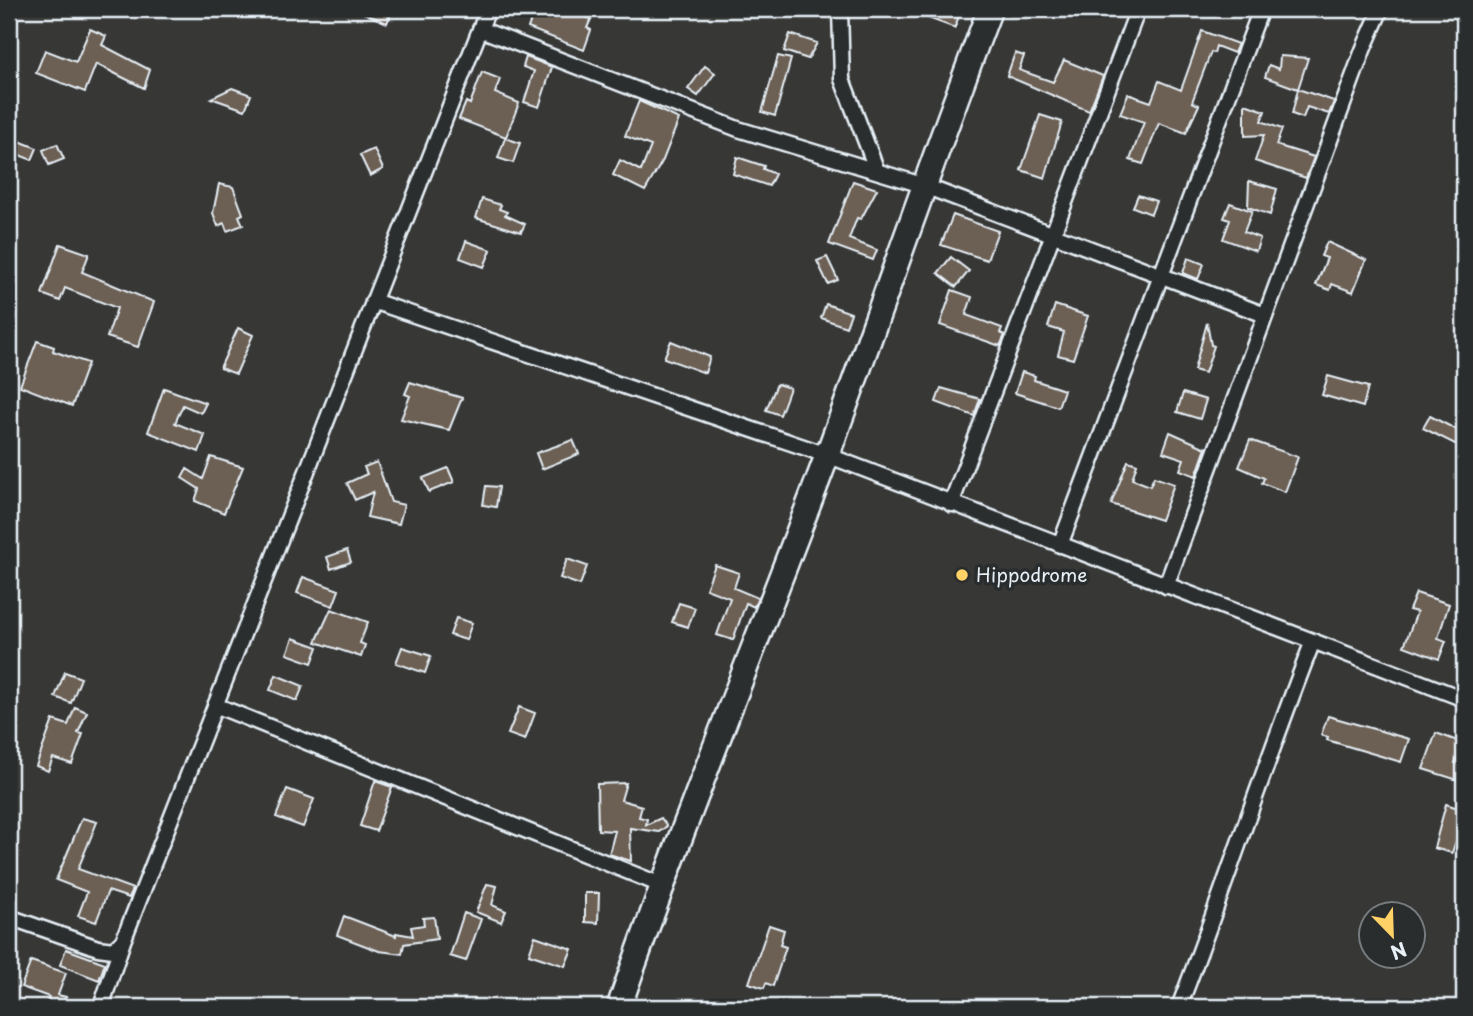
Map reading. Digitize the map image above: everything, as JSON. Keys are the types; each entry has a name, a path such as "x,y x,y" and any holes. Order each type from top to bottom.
{"main road":[{"path":"619,1007 661,885 827,455 922,185 990,9"}],"street":[{"path":"101,1007 122,941 488,9"},
{"path":"840,9 842,79 877,172"},
{"path":"951,504 1138,9"},
{"path":"1060,545 1261,9"},
{"path":"1166,586 1381,9"},
{"path":"480,29 738,129 922,185 1265,315"},
{"path":"373,301 827,455 1464,699"},
{"path":"1179,1007 1212,922 1270,750 1313,641"},
{"path":"215,705 661,885"},
{"path":"9,917 98,948 113,950 122,941"}],"building":[{"path":"354,9 393,9 387,23"},
{"path":"535,9 572,9 571,12 591,19 587,28 591,30 584,50 528,28"},
{"path":"904,9 961,9 955,28"},
{"path":"90,29 106,36 102,45 150,70 144,88 96,64 85,92 36,73 45,50 76,62"},
{"path":"1202,31 1238,44 1234,53 1216,46 1214,53 1211,52 1192,102 1199,105 1186,133 1159,123 1143,164 1130,160 1144,122 1120,114 1128,94 1151,102 1159,81 1181,90"},
{"path":"790,34 817,43 808,59 784,51"},
{"path":"1015,53 1024,56 1019,70 1053,82 1064,60 1103,76 1089,111 1007,76"},
{"path":"778,56 791,59 775,116 762,112"},
{"path":"1280,56 1308,58 1298,89 1265,77 1269,65 1279,69"},
{"path":"526,57 552,67 539,107 524,102 534,71 523,67"},
{"path":"705,66 715,73 698,96 688,89"},
{"path":"482,72 500,79 495,93 519,103 506,137 459,119 466,102 470,104"},
{"path":"232,88 251,95 245,110 211,98"},
{"path":"1298,89 1334,101 1329,114 1307,107 1303,118 1292,114"},
{"path":"639,101 679,119 663,160 645,191 613,175 620,160 641,171 651,146 625,136"},
{"path":"1245,104 1265,111 1261,121 1282,129 1276,145 1314,157 1306,178 1255,161 1264,135 1245,136"},
{"path":"1040,115 1062,122 1045,178 1021,170"},
{"path":"505,138 520,143 513,163 498,158"},
{"path":"14,139 37,148 32,160 9,151"},
{"path":"57,144 64,159 49,165 43,150"},
{"path":"374,149 383,169 370,176 360,155"},
{"path":"737,157 764,166 763,169 775,174 769,186 733,174"},
{"path":"853,181 877,189 861,219 857,218 849,239 877,250 873,260 829,244"},
{"path":"1249,181 1277,189 1270,215 1248,207"},
{"path":"219,184 233,187 243,214 239,216 243,225 227,231 224,223 218,226 213,213"},
{"path":"1138,195 1156,201 1151,214 1133,207"},
{"path":"482,199 501,205 499,209 507,212 505,215 525,224 521,232 476,218"},
{"path":"1230,203 1252,211 1244,232 1260,238 1256,251 1223,239 1230,220 1224,218"},
{"path":"953,215 998,231 987,260 941,245"},
{"path":"466,241 491,250 484,267 460,258"},
{"path":"1327,242 1366,260 1353,292 1332,284 1330,290 1316,285 1327,258 1321,256"},
{"path":"60,244 89,254 82,272 154,302 138,347 107,337 117,308 65,288 60,301 42,294"},
{"path":"827,257 838,280 828,284 817,261"},
{"path":"951,257 969,271 956,287 938,273"},
{"path":"1188,258 1204,264 1198,279 1183,273"},
{"path":"952,290 972,297 966,315 1002,328 1000,333 1005,335 1000,346 940,325"},
{"path":"826,304 851,313 846,327 821,318"},
{"path":"1055,305 1088,316 1073,359 1058,355 1064,332 1048,327"},
{"path":"1207,323 1211,345 1214,346 1205,373 1194,370"},
{"path":"238,328 253,335 236,374 220,368"},
{"path":"37,341 54,347 53,351 88,363 72,406 20,386"},
{"path":"671,341 710,357 705,373 664,358"},
{"path":"1022,372 1035,376 1034,380 1064,390 1058,407 1015,393"},
{"path":"1328,376 1368,387 1363,407 1322,395"},
{"path":"410,382 462,398 449,430 401,419 410,396 405,394"},
{"path":"777,384 790,388 780,415 766,410"},
{"path":"164,388 206,403 201,413 183,405 175,423 205,435 199,452 148,432"},
{"path":"941,388 980,399 974,416 936,402"},
{"path":"1183,393 1206,400 1200,419 1177,412"},
{"path":"1430,416 1463,433 1457,445 1423,428"},
{"path":"1170,432 1206,448 1196,476 1180,470 1184,459 1163,452"},
{"path":"573,440 579,454 542,469 536,453"},
{"path":"1250,440 1298,457 1285,492 1262,483 1264,478 1239,467"},
{"path":"211,457 243,467 224,513 195,501 199,489 182,478 187,469 203,479"},
{"path":"1128,461 1137,464 1132,479 1150,486 1154,477 1174,484 1161,520 1111,504"},
{"path":"377,462 391,502 404,505 399,524 367,517 373,492 355,500 347,483 367,474 364,467"},
{"path":"448,468 454,482 429,492 423,478"},
{"path":"486,486 499,487 496,507 483,505"},
{"path":"347,550 351,562 331,569 327,557"},
{"path":"567,559 587,566 580,585 560,578"},
{"path":"715,565 739,573 734,588 758,598 754,607 746,603 733,640 717,635 730,598 706,589"},
{"path":"303,577 339,590 333,606 297,593"},
{"path":"1416,593 1449,604 1438,638 1446,641 1439,659 1404,646 1417,612 1409,610"},
{"path":"679,603 695,608 688,627 672,622"},
{"path":"331,609 368,622 360,643 365,645 361,657 316,642"},
{"path":"456,618 472,623 466,640 450,635"},
{"path":"293,638 318,647 312,663 287,654"},
{"path":"402,647 431,656 425,673 396,663"},
{"path":"65,672 81,678 71,703 55,697"},
{"path":"276,675 303,686 297,701 270,690"},
{"path":"75,707 87,712 78,733 83,734 72,764 53,758 48,771 36,766 53,720 68,725"},
{"path":"519,707 535,713 525,740 508,734"},
{"path":"1328,716 1409,739 1401,762 1327,740 1328,737 1321,735"},
{"path":"1436,733 1463,743 1455,763 1464,766 1464,782 1423,769"},
{"path":"375,781 392,787 376,831 360,826"},
{"path":"626,783 621,800 642,806 639,817 647,819 646,825 661,818 667,826 659,832 630,828 631,861 609,854 615,831 598,830 597,784"},
{"path":"287,789 314,799 303,827 276,817"},
{"path":"1446,804 1464,810 1464,836 1458,834 1452,853 1434,848"},
{"path":"82,818 97,822 78,869 133,889 129,898 108,891 96,922 78,916 87,892 56,880"},
{"path":"487,884 497,886 492,905 506,911 501,922 476,912"},
{"path":"585,893 599,893 598,923 585,922"},
{"path":"464,913 481,919 466,961 450,956"},
{"path":"344,916 396,936 396,933 413,936 411,927 424,925 423,918 434,917 437,939 404,944 402,954 379,951 337,935"},
{"path":"769,925 784,930 780,945 786,947 773,986 766,983 764,988 749,983"},
{"path":"535,936 572,949 565,966 529,954"},
{"path":"66,949 105,963 99,980 60,965"},
{"path":"31,961 66,973 58,995 66,997 62,1007 44,1007 49,997 21,987"}],"place":[{"name":"Hippodrome","path":"962,575"}]}
